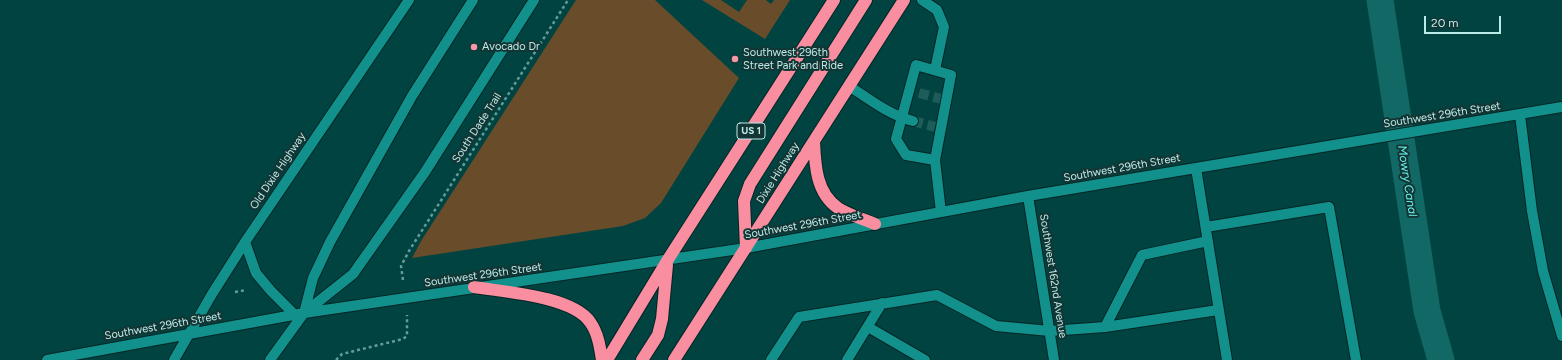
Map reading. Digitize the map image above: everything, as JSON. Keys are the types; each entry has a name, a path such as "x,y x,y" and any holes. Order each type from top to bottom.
{"highway":[{"name":"US 1","path":"608,360 667,261 834,0"},
{"path":"746,248 744,201 750,184 866,0"},
{"name":"Dixie Highway","path":"674,360 904,0"},
{"path":"814,141 815,165 824,193 839,209 875,224"},
{"path":"642,360 658,334 662,319 667,261"},
{"path":"474,287 560,302 581,312 590,322 598,337 602,360"}],"street":[{"name":"Old Dixie Highway","path":"174,360 245,242 409,0"},
{"path":"270,360 300,314 312,278 330,242 412,96 473,0"},
{"path":"300,314 353,274 425,172 534,0"},
{"path":"922,0 937,10 944,27 934,70"},
{"path":"935,160 906,154 896,139 902,118 914,91 916,65 951,75 938,128 935,160 941,212"},
{"path":"849,86 902,118 913,121"},
{"name":"Southwest 296th Street","path":"47,360 300,314 474,287 667,261 746,248 1028,196 1562,107"},
{"path":"1520,115 1533,218 1543,271 1562,336"},
{"path":"1196,168 1227,360"},
{"name":"Southwest 162nd Avenue","path":"1028,196 1054,360"},
{"path":"1206,227 1329,207 1356,360"},
{"path":"1105,327 1142,255 1208,241"},
{"path":"245,242 256,273 271,291 300,314"},
{"path":"771,360 799,317 937,295 996,326 1050,331 1105,327 1218,310"},
{"path":"847,360 882,303"},
{"path":"868,327 925,360"}],"path":[{"name":"South Dade Trail","path":"401,266 417,237 568,0"},
{"path":"233,291 243,291 251,286"},
{"path":"336,360 342,354 403,339 407,336 408,323"}],"shaded area":[{"path":"576,0 655,0 739,78 661,203 645,218 623,226 412,258 421,241"},
{"path":"702,0 721,0 739,12 747,0 766,0 771,4 774,0 790,0 765,39"}],"waterway":[{"name":"Mowry Canal","path":"1380,0 1427,311 1441,360"}],"tunnel":[{"path":"919,93 941,99"},
{"path":"913,121 935,127"}],"place":[{"name":"Avocado Dr","path":"474,47"},
{"name":"Southwest 296th Street Park and Ride","path":"735,59"}]}
